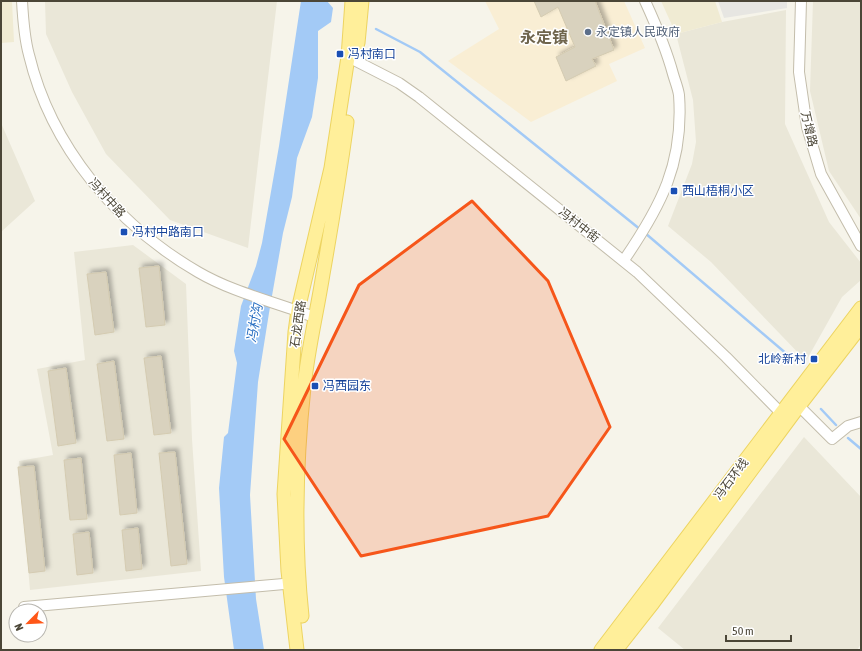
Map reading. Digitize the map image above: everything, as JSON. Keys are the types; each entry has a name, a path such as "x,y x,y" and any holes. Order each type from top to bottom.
{"main road":[{"name":"石龙西路","path":"305,650 294,583 284,494 298,310 331,168 348,57 352,1"},
{"name":"石龙西路","path":"297,650 294,583 296,507 298,447 304,386 314,317 332,223 356,61 362,1"},
{"name":"冯石环线","path":"601,650 861,308"},
{"name":"冯石环线","path":"616,650 653,603 799,406 861,326"}],"street":[{"name":"冯村中路","path":"22,1 24,33 29,56 47,107 76,162 98,190 119,213 150,239 198,272 240,291 298,310 314,317"},
{"path":"624,260 649,223 666,188 676,153 679,94 665,46 644,1"},
{"name":"万增路","path":"801,1 799,72 807,127 821,174 861,246"},
{"name":"冯村中街","path":"356,61 399,83 419,97 624,260 726,357 781,413"},
{"path":"799,406 832,439 848,426 861,422"},
{"path":"48,605 294,583"}],"highlighted area":[{"path":"472,201 548,281 610,427 548,516 361,556 284,439 359,285"}],"shaded area":[{"path":"1,1 12,1 14,42 1,43"},
{"path":"45,1 277,1 248,248 170,220 106,154 72,92 46,34"},
{"name":"永定镇人民政府","path":"485,1 624,1 645,48 609,64 617,81 531,122 448,61 499,29"},
{"path":"661,1 715,1 722,22 676,34"},
{"path":"718,1 787,1 787,8 724,18"},
{"path":"813,1 861,1 861,219 829,171 810,91"},
{"path":"786,10 785,124 829,222 861,263 861,280 842,297 806,361 711,262 668,226 692,164 696,142 693,100 676,34 722,22"},
{"path":"1,123 35,201 1,232"},
{"path":"133,245 186,284 192,439 201,571 30,590 19,461 53,455 37,369 85,360 74,252"},
{"path":"804,437 861,497 861,644 857,650 685,650 658,628"}],"water":[{"name":"冯村沟","path":"301,1 327,1 333,8 331,22 318,31 318,78 312,117 297,158 292,197 283,233 258,382 250,495 256,599 264,650 234,650 224,577 219,488 224,437 228,433 237,363 234,351 241,306 256,266 262,243 279,146"}],"building":[{"name":"永定镇人民政府","path":"534,1 595,1 614,50 592,59 596,66 566,81 556,57 575,47 558,7 541,17"},
{"path":"159,266 165,325 146,327 139,268"},
{"path":"106,272 114,332 95,335 87,274"},
{"path":"161,356 171,433 154,435 144,358"},
{"path":"114,361 124,439 107,441 97,364"},
{"path":"66,368 76,443 58,446 48,371"},
{"path":"175,452 187,564 171,566 159,453"},
{"path":"131,453 137,513 120,515 114,455"},
{"path":"81,458 87,519 70,520 64,460"},
{"path":"34,466 45,571 29,573 18,467"},
{"path":"138,528 142,569 126,571 122,530"},
{"path":"89,532 93,573 77,575 73,534"}],"waterway":[{"path":"376,29 420,52 641,230"},
{"path":"645,233 795,361"},
{"path":"821,409 836,425"},
{"path":"848,438 861,449"}],"place":[{"name":"永定镇人民政府","path":"588,32"},
{"name":"冯村南口","path":"340,54"},
{"name":"西山梧桐小区","path":"674,191"},
{"name":"冯村中路南口","path":"124,232"},
{"name":"北岭新村","path":"814,359"},
{"name":"冯西园东","path":"315,386"}],"district":[{"name":"永定镇","path":"544,37"}]}
